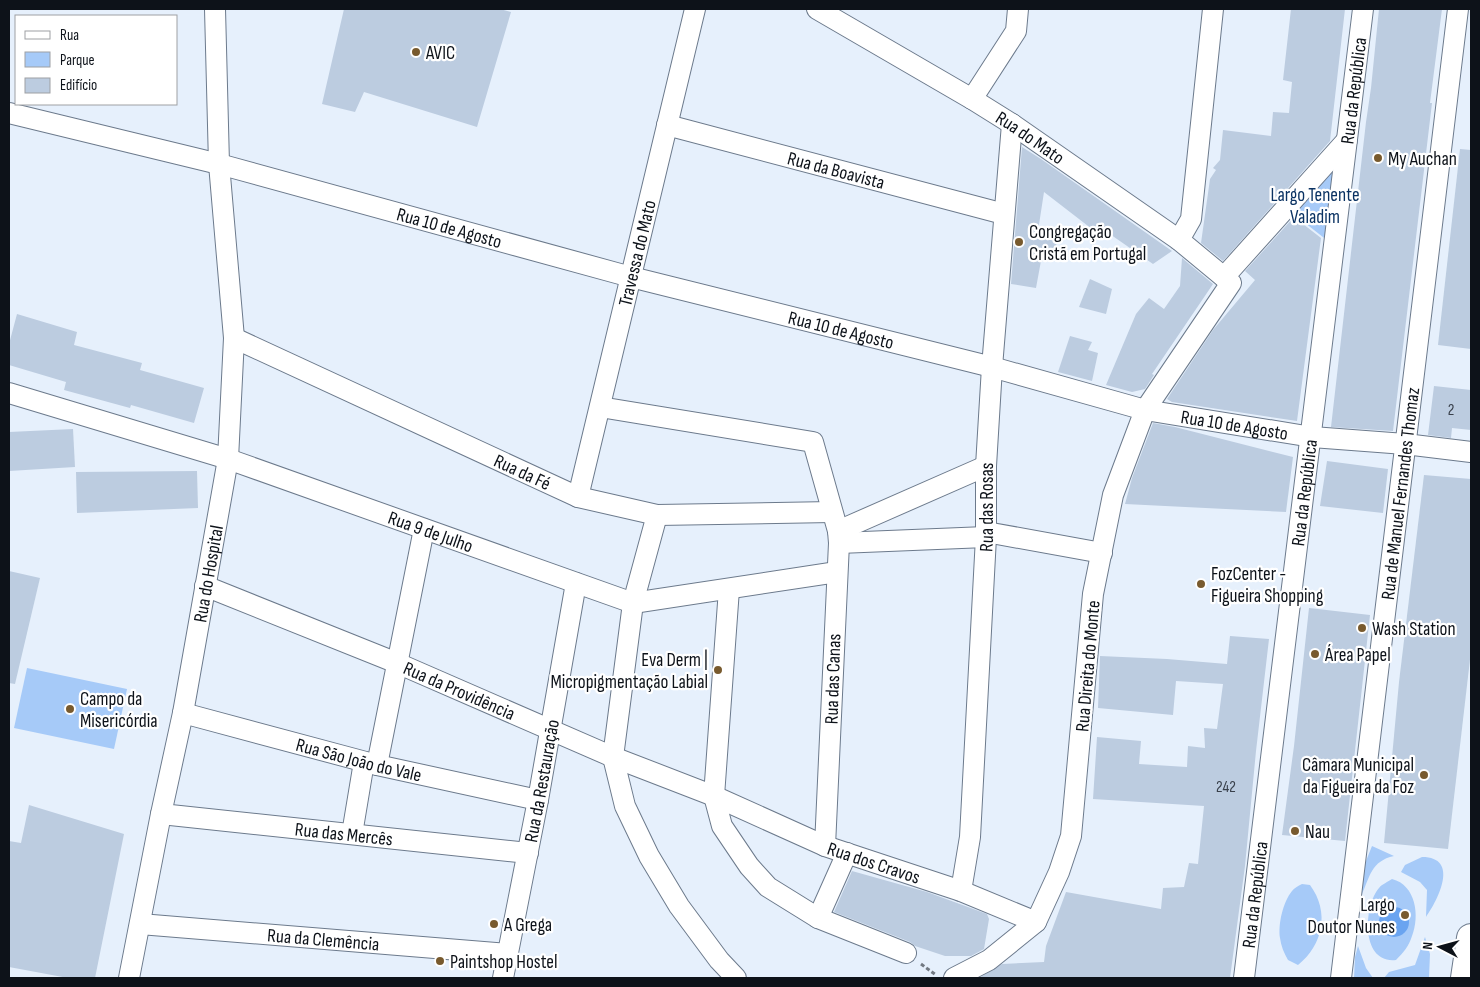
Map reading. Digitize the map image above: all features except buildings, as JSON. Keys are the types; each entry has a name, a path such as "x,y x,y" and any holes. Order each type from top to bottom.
{"main road":[{"path":"1465,978 1471,938"}],"street":[{"name":"Rua do Hospital","path":"129,978 160,814 183,713 228,459 234,338 219,164 215,9"},
{"name":"Travessa do Mato","path":"578,497 695,9"},
{"name":"Rua do Mato","path":"816,9 1012,124 1179,240 1228,280"},
{"path":"972,99 1016,31 1018,9"},
{"path":"1179,240 1191,219 1214,9"},
{"name":"Rua da República","path":"1244,978 1312,438 1363,9"},
{"name":"Rua de Manuel Fernandes Thomaz","path":"1340,978 1405,444 1462,15"},
{"name":"Rua 10 de Agosto","path":"9,113 219,164 631,277 992,367 1145,410 1312,438 1405,444 1471,452"},
{"name":"Rua das Rosas","path":"961,891 970,837 986,535 986,466 992,367 1012,124"},
{"name":"Rua da Boavista","path":"667,125 1004,214"},
{"name":"Rua Direita do Monte","path":"1036,922 1059,872 1071,836 1093,594 1114,496 1145,410 1228,280 1347,140"},
{"name":"Rua da Fé","path":"234,338 578,497 657,514 836,529 986,535 1102,553"},
{"name":"Rua 9 de Julho","path":"9,393 228,459 633,603"},
{"name":"Rua das Canas","path":"600,406 813,442 836,529 837,572 825,846"},
{"path":"836,529 986,466"},
{"path":"657,514 633,603 613,757 625,806 649,856 679,906 718,960 736,978"},
{"path":"352,834 397,663 424,529"},
{"path":"633,603 837,572"},
{"name":"Rua da Restauração","path":"503,978 538,800 576,583"},
{"name":"Rua da Providência","path":"205,586 397,663 613,757 714,796"},
{"path":"728,588 714,796 722,826 749,866 768,887 818,918 906,953"},
{"name":"Rua São João do Vale","path":"183,713 370,764 538,800"},
{"name":"Rua dos Cravos","path":"714,796 825,846 961,891 1036,922"},
{"name":"Rua das Mercês","path":"160,814 528,852"},
{"path":"818,918 847,853"},
{"path":"954,978 989,960 1036,922"},
{"name":"Rua da Clemência","path":"140,924 508,954"}],"green space":[{"name":"Largo Tenente Valadim","path":"1347,140 1328,241 1286,208"},
{"name":"Campo da Misericórdia","path":"27,668 127,689 114,749 14,728"},
{"path":"1372,846 1394,856 1386,858 1372,870 1362,894 1362,871"},
{"path":"1422,857 1434,859 1440,864 1443,872 1440,891 1426,917 1427,890 1420,882 1401,872 1405,865"},
{"path":"1392,879 1400,882 1411,894 1416,911 1411,940 1396,960 1385,959 1376,953 1368,933 1370,908 1374,897 1380,887"},
{"path":"1302,884 1310,885 1316,895 1322,917 1321,928 1313,948 1298,965 1288,960 1285,955 1280,941 1280,926 1282,913 1289,896 1294,889"},
{"path":"1425,937 1430,954 1429,978 1384,978 1389,972 1415,965"},
{"path":"1358,946 1366,968 1373,978 1354,978 1355,957"}],"shaded area":[{"path":"1394,907 1405,911 1409,922 1405,933 1394,937 1383,933 1379,922 1383,911"}],"place":[{"name":"AVIC","path":"416,52"},
{"name":"My Auchan","path":"1378,158"},
{"name":"Congregação Cristã em Portugal","path":"1019,242"},
{"name":"FozCenter - Figueira Shopping","path":"1201,584"},
{"name":"Wash Station","path":"1362,628"},
{"name":"Área Papel","path":"1315,654"},
{"name":"Eva Derm | Micropigmentação Labial","path":"718,670"},
{"name":"Campo da Misericórdia","path":"70,709"},
{"name":"Câmara Municipal da Figueira da Foz","path":"1424,775"},
{"name":"Nau","path":"1295,831"},
{"name":"Largo Doutor Nunes","path":"1405,915"},
{"name":"A Grega","path":"494,924"},
{"name":"Paintshop Hostel","path":"440,961"}]}
